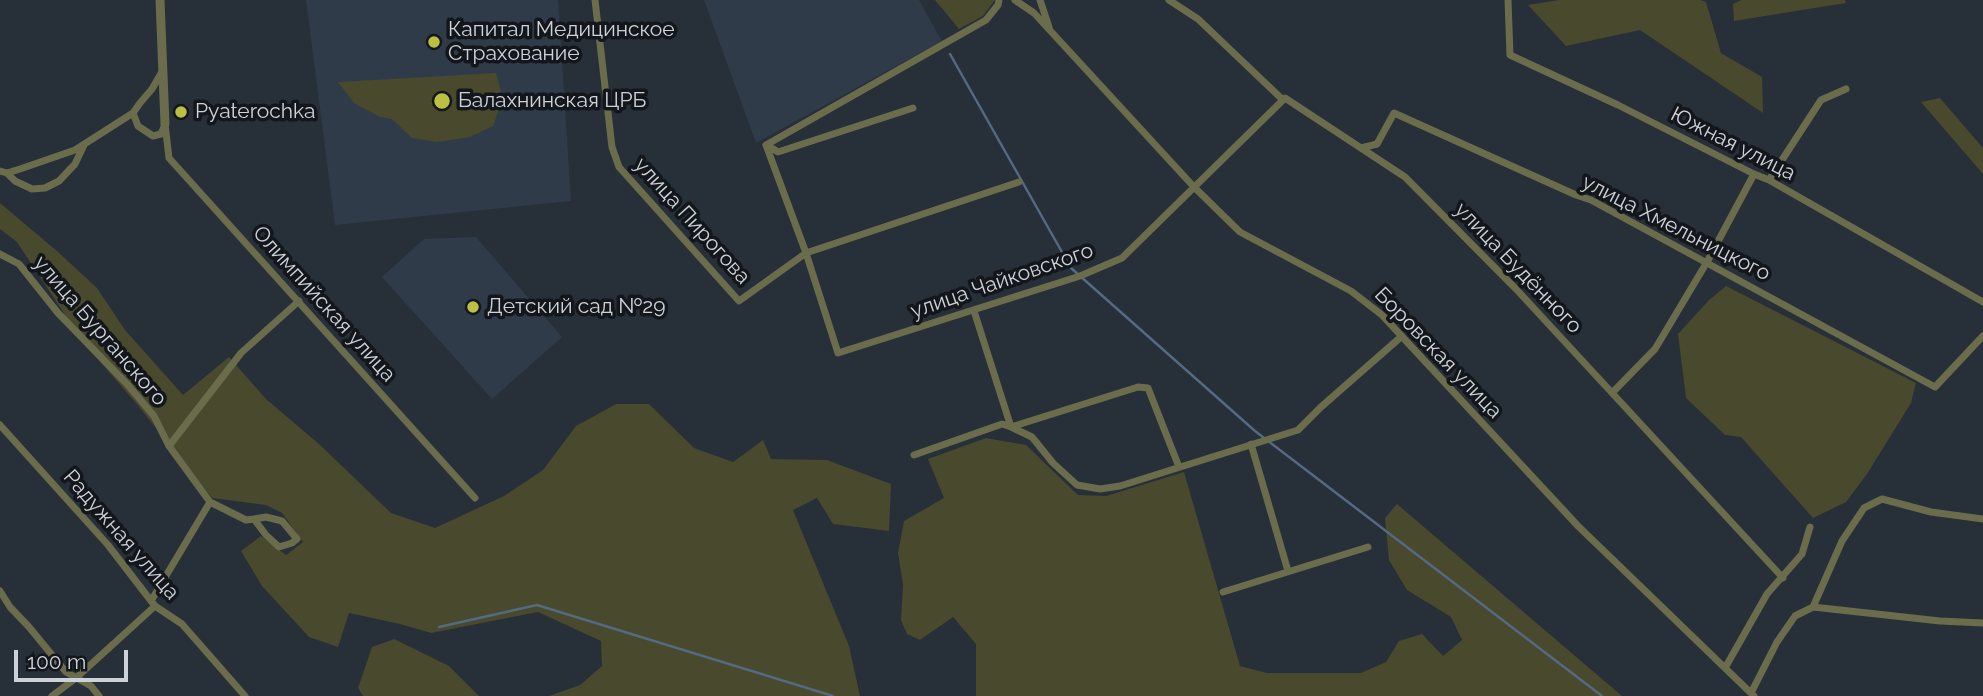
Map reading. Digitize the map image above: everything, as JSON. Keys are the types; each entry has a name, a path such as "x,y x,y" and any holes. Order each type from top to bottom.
{"street":[{"name":"Олимпийская улица","path":"160,0 169,158 475,498"},
{"name":"улица Пирогова","path":"595,0 612,147 619,167 739,301 806,253"},
{"name":"Боровская улица","path":"1040,0 1051,31"},
{"name":"улица Будённого","path":"1169,0 1198,19 1283,100 1285,98 1405,177 1517,290 1783,578"},
{"name":"Южная улица","path":"1508,0 1510,55 1618,104 1769,180 1983,302"},
{"path":"766,145 986,20 999,2 1016,1"},
{"name":"Боровская улица","path":"1016,1 1034,13 1194,187 1240,232 1351,291 1382,315 1578,526 1753,695"},
{"path":"3,172 42,163 84,145 134,113 163,70"},
{"path":"1769,180 1821,100 1846,89"},
{"name":"улица Чайковского","path":"806,253 838,353 974,311 1080,276 1122,258 1283,100"},
{"path":"766,145 778,152 913,108"},
{"path":"134,113 138,126 153,136 162,134 165,124"},
{"name":"улица Хмельницкого","path":"1361,148 1377,144 1394,113 1591,200 1935,387 1983,336"},
{"path":"3,172 32,189 45,188 59,181 75,164 84,145"},
{"path":"766,145 806,253 1019,183"},
{"path":"1612,393 1655,349 1707,262 1754,174"},
{"name":"улица Бурганского","path":"0,254 19,264 58,313 127,384 154,416 169,446 210,502 246,520 266,517 282,520 297,539 279,547 254,519"},
{"path":"169,446 241,353 299,301"},
{"path":"974,311 1011,427"},
{"path":"914,455 1002,424 1031,437 1053,463 1077,485 1100,489 1120,486 1297,430 1402,336"},
{"path":"1011,427 1139,387 1148,388 1179,467"},
{"name":"Радужная улица","path":"0,425 108,545 153,603 182,624 245,696"},
{"path":"1251,444 1288,571"},
{"path":"1813,607 1842,541 1864,508 1882,499 1931,512 1983,519"},
{"path":"52,696 76,678 153,603 210,502"},
{"path":"1725,668 1767,594 1802,554 1810,527"},
{"path":"1223,593 1367,547"},
{"path":"0,592 66,672 91,686 99,696"},
{"path":"1753,695 1777,642 1795,616 1813,607 1983,623"}],"shaded area":[{"name":"Балахнинская ЦРБ","path":"306,0 558,0 571,201 335,225"},
{"path":"704,0 919,0 942,41 756,143"},
{"name":"Детский сад №29","path":"476,237 562,337 492,399 382,277 424,239"}],"green space":[{"path":"935,0 995,0 983,16 959,29"},
{"path":"1559,0 1706,2 1721,53 1762,77 1763,113 1640,30 1566,46 1528,5"},
{"path":"1741,0 1845,0 1846,3 1734,21 1733,4"},
{"path":"496,73 503,98 493,126 470,137 437,142 412,138 392,119 380,117 354,103 338,82"},
{"path":"1940,98 1983,148 1983,174 1921,102"},
{"path":"0,203 97,288 125,330 183,395 229,357 266,399 319,444 391,513 435,528 504,496 543,470 576,426 616,404 649,404 694,448 733,462 763,440 771,459 827,460 891,484 889,531 833,524 817,498 793,510 849,646 860,696 549,696 580,685 602,666 601,641 538,612 431,633 349,613 338,647 309,637 262,586 241,551 261,536 286,555 303,542 282,513 266,505 212,498 96,357 17,242 0,229"},
{"path":"1726,286 1916,383 1911,403 1867,474 1846,502 1813,518 1741,437 1725,435 1686,398 1678,334 1709,300"},
{"path":"986,438 1026,445 1078,495 1106,496 1184,472 1240,666 1267,673 1361,673 1386,662 1399,641 1422,634 1443,656 1462,640 1451,617 1407,590 1389,560 1385,518 1397,504 1622,696 976,696 976,644 953,617 920,640 907,634 901,620 903,585 898,553 904,521 944,498 928,459"},
{"path":"394,639 449,666 479,696 363,696 358,688 372,647"}],"waterway":[{"path":"950,54 1071,268 1255,431 1602,696"},
{"path":"439,627 537,605 833,696"}],"place":[{"name":"Капитал Медицинское Страхование","path":"434,42"},
{"name":"Балахнинская ЦРБ","path":"442,101"},
{"name":"Pyaterochka","path":"181,112"},
{"name":"Детский сад №29","path":"473,307"}]}
